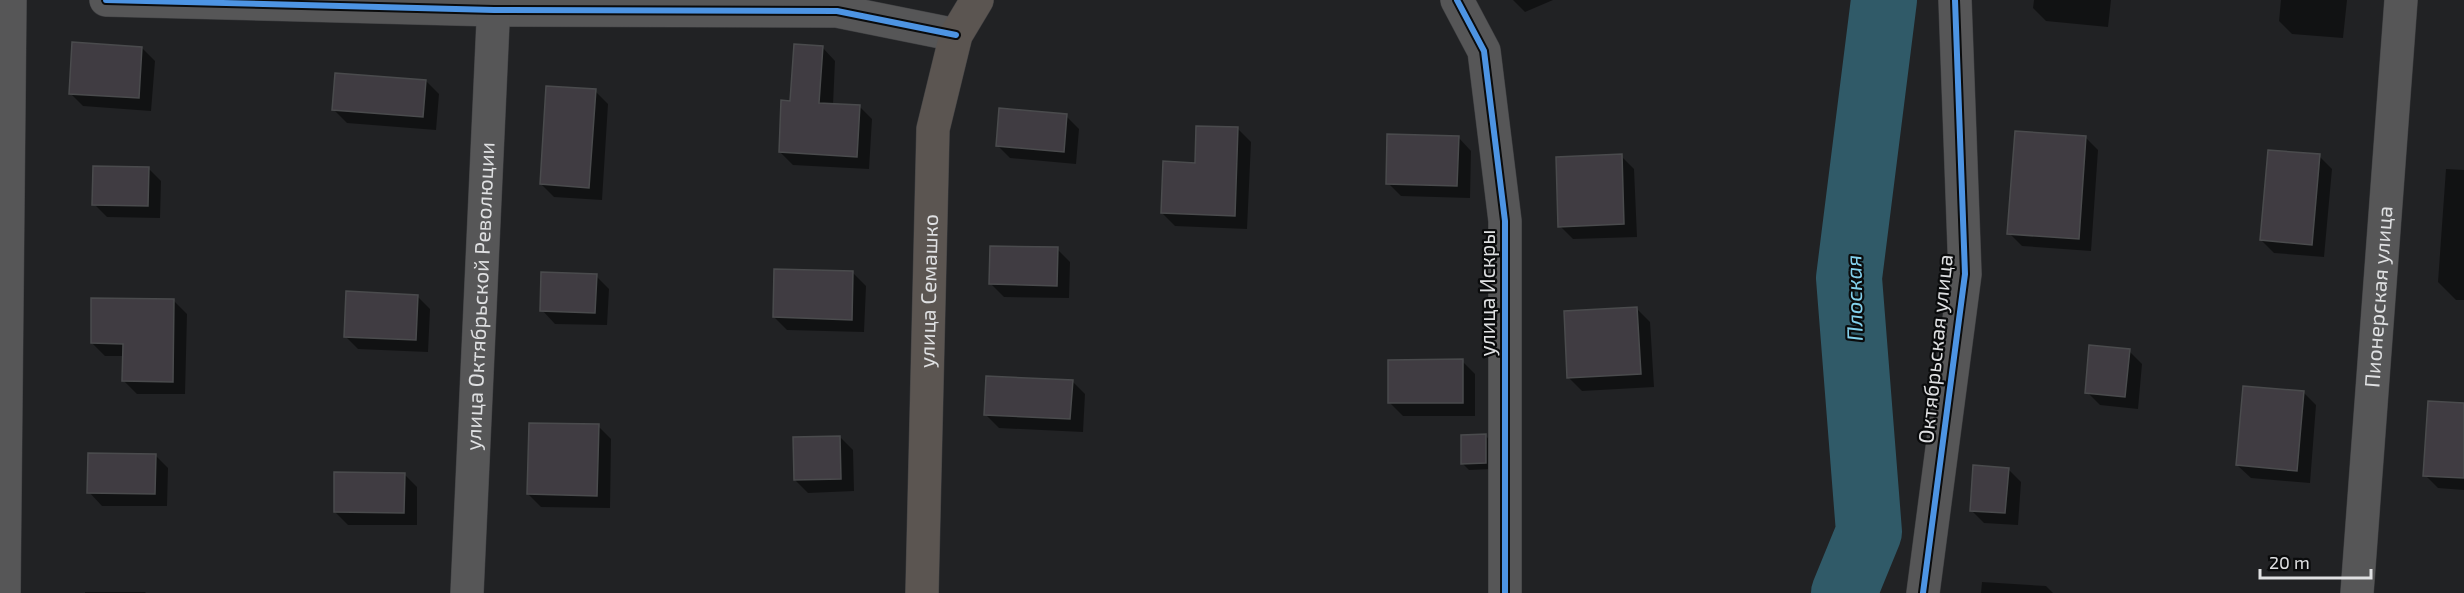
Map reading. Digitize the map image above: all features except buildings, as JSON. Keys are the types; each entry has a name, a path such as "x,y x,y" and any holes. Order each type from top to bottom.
{"main road":[{"name":"улица Семашко","path":"922,593 933,129 956,35 977,0"}],"street":[{"path":"4,593 10,0"},
{"path":"106,0 837,11 956,35"},
{"name":"улица Искры","path":"1457,0 1484,51 1505,221 1505,593"},
{"name":"Октябрьская улица","path":"1923,593 1965,274 1956,0"},
{"name":"Пионерская улица","path":"2357,593 2401,0"},
{"name":"улица Октябрьской Революции","path":"467,593 494,5"}],"waterway":[{"name":"Плоская","path":"1844,593 1869,532 1849,278 1884,0"}],"cycle path":[{"path":"106,0 494,10 837,11 956,35"},
{"path":"1457,0 1484,51 1505,221 1505,593"},
{"path":"1923,593 1965,274 1955,0"}]}
